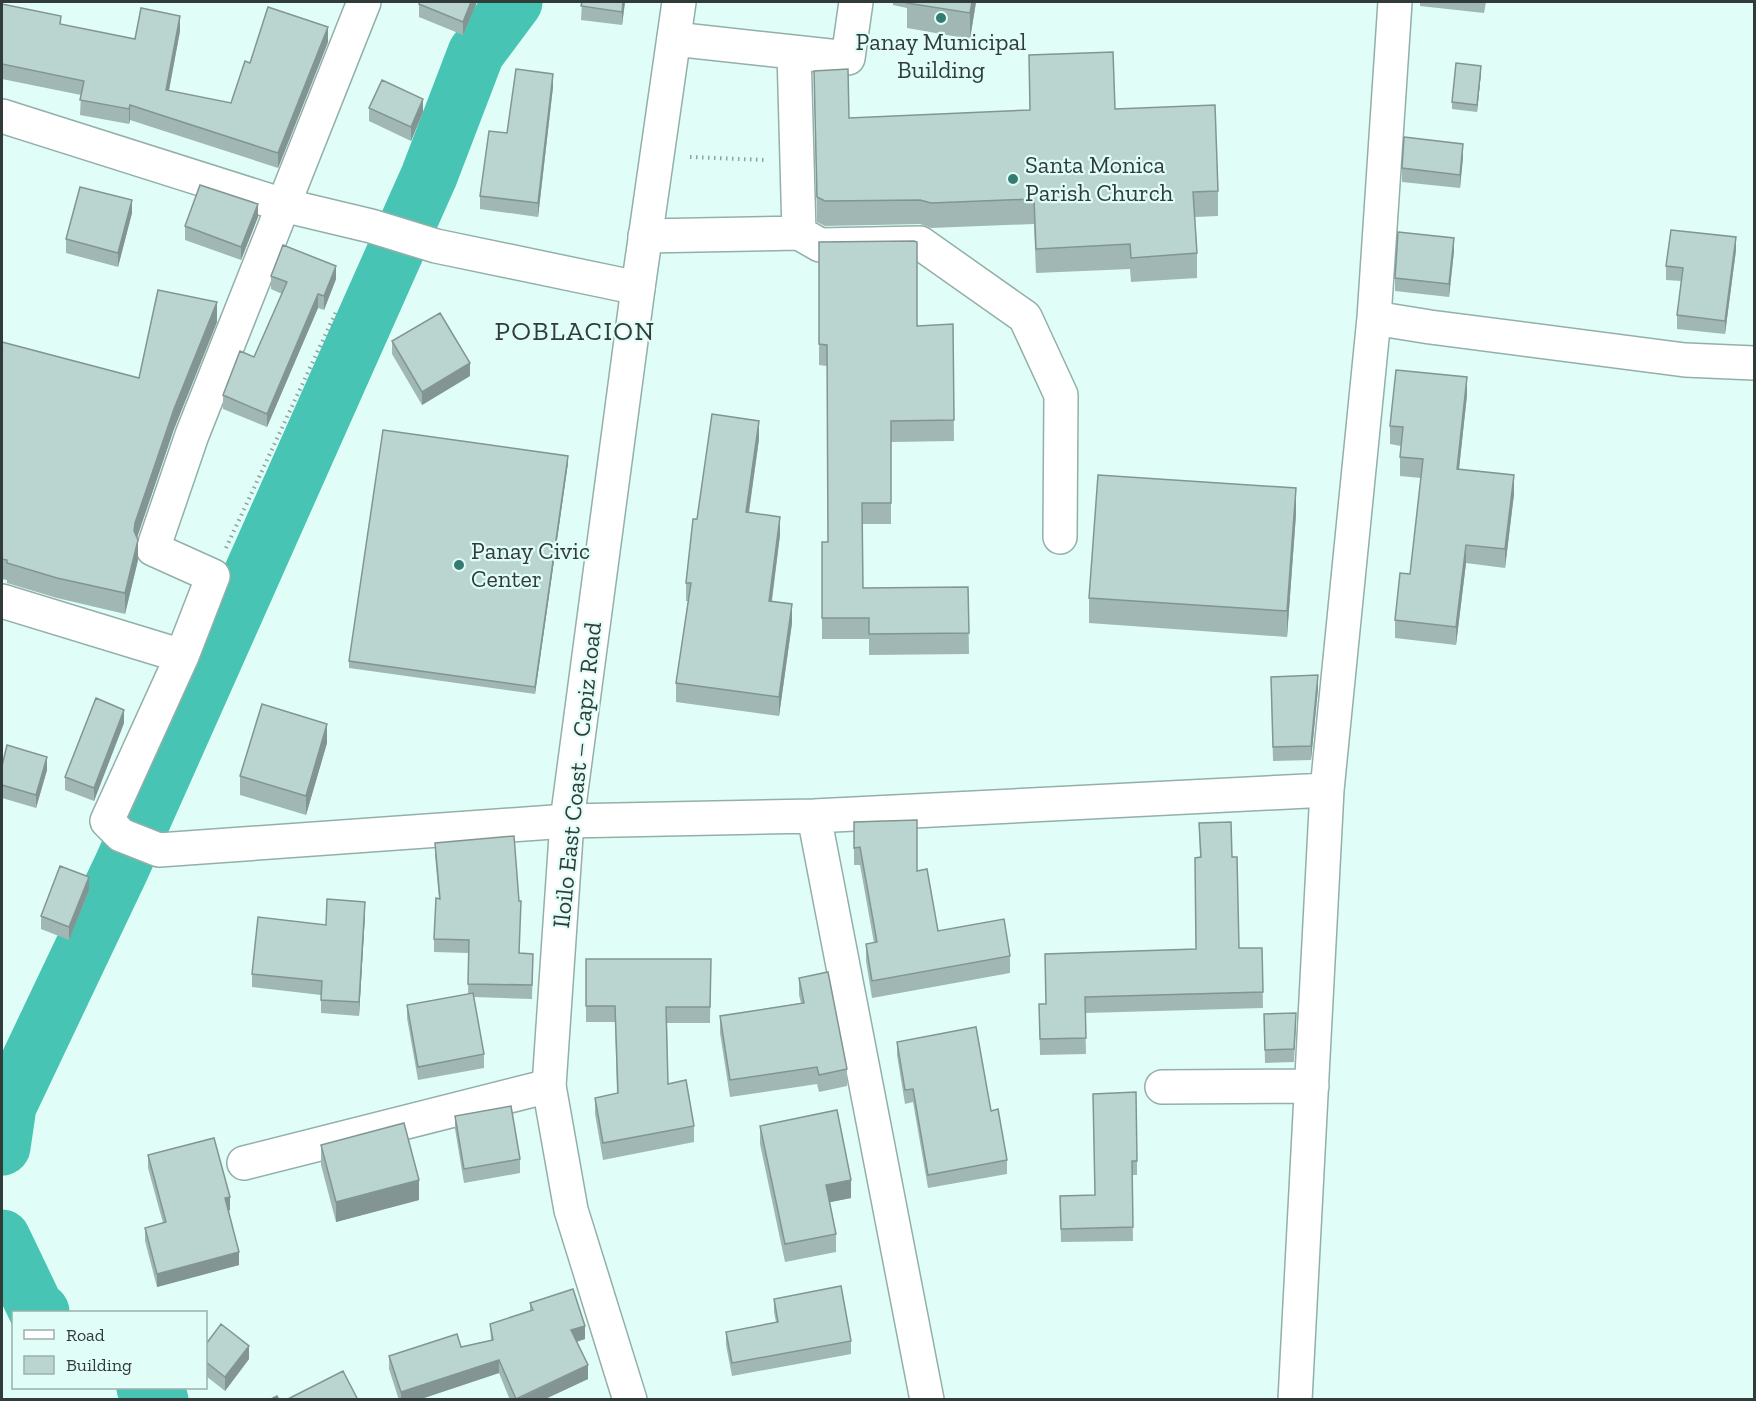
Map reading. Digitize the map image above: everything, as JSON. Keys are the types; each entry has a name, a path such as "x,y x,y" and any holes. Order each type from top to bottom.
{"street":[{"path":"364,2 192,435 153,549 213,576 182,656 106,822 121,835 159,850 567,820 814,816 1327,790"},
{"name":"Iloilo East Coast – Capiz Road","path":"630,1400 571,1210 549,1086 567,820 645,236 679,2"},
{"path":"674,39 848,58 856,2"},
{"path":"1295,1400 1327,790 1374,318 1395,2"},
{"path":"794,52 799,233"},
{"path":"2,116 283,205 371,226 436,246 638,288"},
{"path":"645,236 799,233 820,245 920,243 1025,317 1061,394 1060,537"},
{"path":"1374,318 1685,360 1755,363"},
{"path":"2,601 182,656"},
{"path":"814,816 927,1400"},
{"path":"244,1163 549,1086"},
{"path":"1161,1087 1312,1086"}],"path":[{"path":"657,156 797,161"},
{"path":"213,576 336,312"}],"building":[{"path":"420,2 471,2 463,22 419,4"},
{"path":"582,2 623,2 622,12 581,6"},
{"path":"908,2 972,2 970,13"},
{"path":"2,4 61,16 60,24 135,39 141,8 180,16 166,90 231,103 245,61 250,63 268,7 328,27 278,153 130,105 129,109 80,100 84,81 2,64"},
{"name":"Santa Monica Parish Church","path":"1113,52 1115,109 1215,105 1218,191 1193,192 1197,253 1131,258 1130,244 1036,249 1034,199 931,203 920,200 825,201 817,197 814,71 848,69 849,118 1030,110 1029,55"},
{"path":"1456,63 1481,66 1477,105 1452,102"},
{"path":"516,69 553,74 538,203 480,196 489,131 507,133"},
{"path":"382,80 423,99 411,127 369,108"},
{"path":"1404,137 1463,144 1460,175 1402,168"},
{"path":"200,185 258,204 241,247 185,226"},
{"path":"80,187 132,200 118,253 66,239"},
{"path":"1671,230 1736,237 1725,321 1677,315 1683,268 1666,266"},
{"path":"1398,232 1454,238 1449,284 1395,278"},
{"path":"819,242 917,242 917,326 953,324 954,420 891,421 891,503 862,503 863,588 968,587 969,633 869,634 869,618 822,618 822,542 828,542 827,345 819,344"},
{"path":"283,245 336,266 324,296 318,294 267,414 223,395 240,351 254,357 287,282 271,276"},
{"path":"158,290 217,302 174,409 135,523 134,531 138,540 125,593 57,578 7,563 7,560 2,559 2,342 139,378"},
{"path":"440,313 470,363 422,392 392,341"},
{"path":"1396,370 1467,377 1457,469 1514,475 1505,549 1466,545 1456,627 1395,620 1400,573 1410,574 1423,459 1400,457 1403,427 1390,426"},
{"path":"712,414 759,421 746,512 780,517 769,601 792,604 779,697 676,683 691,583 686,583 693,519 697,519"},
{"name":"Panay Civic Center","path":"383,430 568,456 535,687 349,661"},
{"path":"1098,475 1296,488 1287,611 1089,598"},
{"path":"1318,675 1311,746 1273,747 1271,677"},
{"path":"96,698 124,710 94,788 65,777"},
{"path":"262,704 327,724 306,796 240,776"},
{"path":"7,745 47,757 36,795 2,785 2,766"},
{"path":"917,820 917,871 927,869 938,931 1004,919 1010,956 872,981 866,944 877,942 860,847 854,848 854,822"},
{"path":"1231,822 1232,857 1237,857 1239,948 1262,948 1263,992 1085,997 1086,1038 1040,1039 1039,1004 1046,1004 1045,954 1196,949 1195,858 1201,857 1199,823"},
{"path":"514,836 519,901 521,901 519,953 533,954 532,985 468,984 469,940 434,939 436,898 440,899 435,843"},
{"path":"60,866 89,877 69,927 41,916"},
{"path":"327,899 365,902 359,1002 321,1000 322,981 252,974 258,917 326,925"},
{"path":"586,959 711,959 710,1007 666,1007 668,1084 686,1080 694,1126 603,1143 595,1098 618,1093 615,1006 586,1006"},
{"path":"828,972 847,1069 819,1075 817,1067 730,1080 720,1016 804,1003 799,978"},
{"path":"473,993 484,1054 418,1067 407,1005"},
{"path":"1296,1013 1294,1049 1265,1050 1264,1014"},
{"path":"976,1027 991,1111 998,1109 1007,1160 928,1175 913,1089 905,1090 897,1042"},
{"path":"1136,1092 1137,1161 1132,1161 1133,1227 1061,1229 1060,1196 1095,1195 1093,1094"},
{"path":"511,1106 520,1159 464,1169 455,1116"},
{"path":"837,1110 851,1180 826,1185 836,1234 785,1244 760,1126"},
{"path":"404,1123 419,1180 336,1202 321,1145"},
{"path":"214,1138 230,1197 225,1198 239,1252 157,1274 145,1228 166,1222 148,1155"},
{"path":"841,1286 851,1341 732,1363 726,1332 778,1322 774,1299"},
{"path":"573,1289 585,1326 571,1330 588,1365 516,1399 499,1360 401,1392 389,1356 457,1334 461,1347 493,1340 490,1324 533,1310 530,1303"},
{"path":"221,1324 249,1346 225,1377 207,1363 207,1343"},
{"path":"343,1371 358,1400 286,1400"}],"waterway":[{"path":"2,1147 8,1106 122,866 429,176 476,53 514,2"},
{"path":"2,1238 36,1309 39,1311"},
{"path":"146,1389 160,1400"}],"place":[{"name":"Panay Municipal Building","path":"941,18"},
{"name":"Santa Monica Parish Church","path":"1013,179"},
{"name":"Panay Civic Center","path":"459,565"}],"district":[{"name":"POBLACION","path":"575,331"}]}
